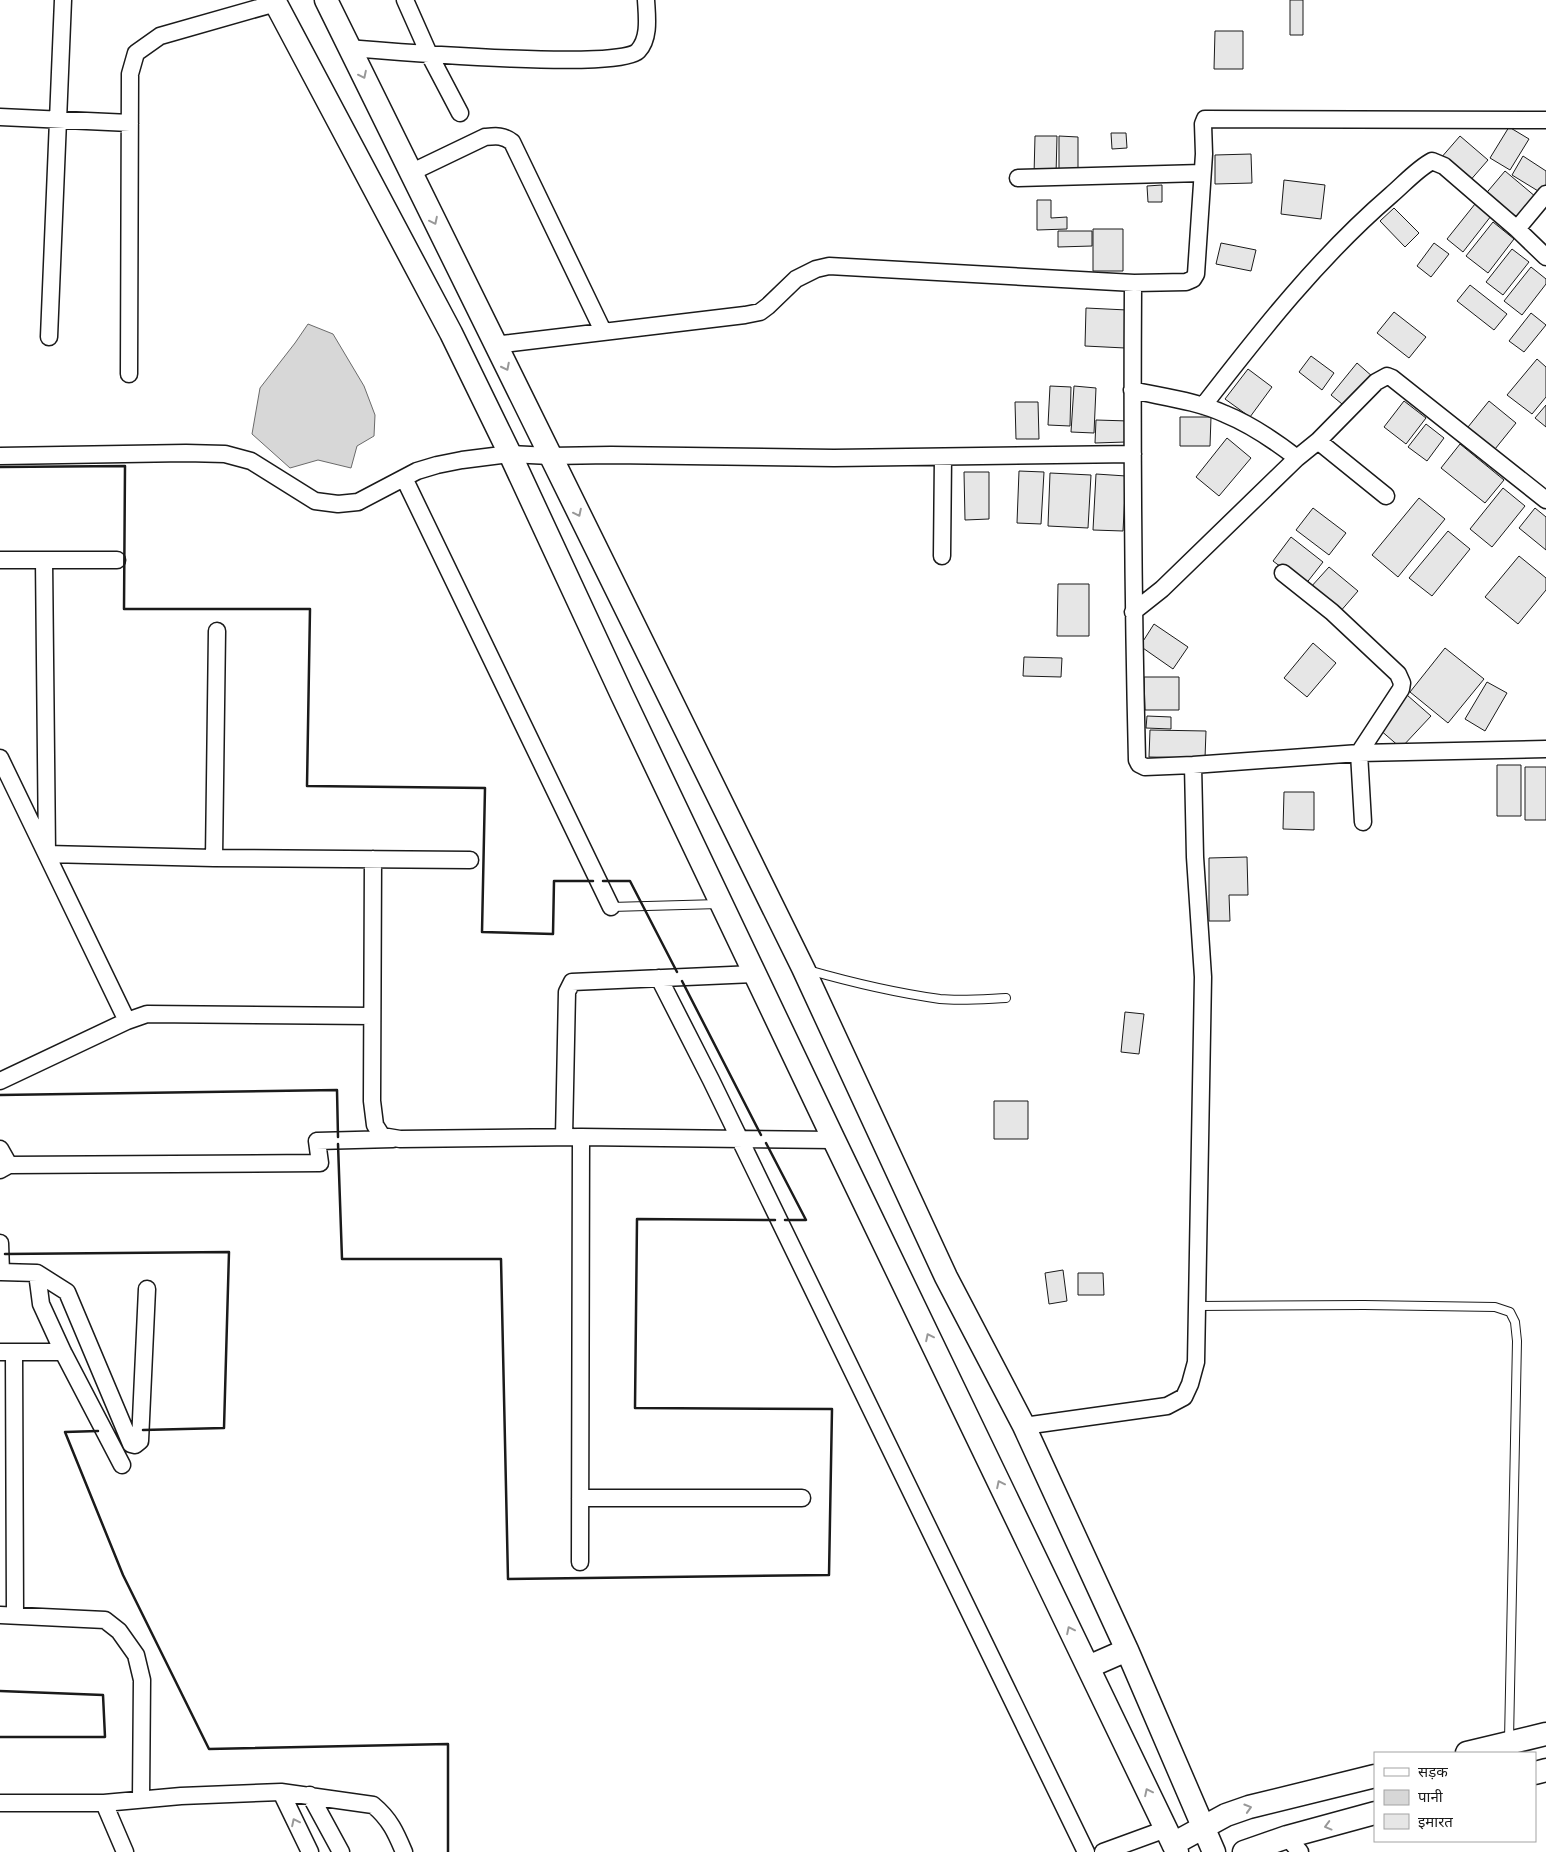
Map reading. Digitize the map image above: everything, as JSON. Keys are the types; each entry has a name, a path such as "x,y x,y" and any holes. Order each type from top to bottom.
{"street":[{"path":"49,337 63,0"},
{"path":"326,0 494,345 803,968 946,1277 1024,1426 1127,1650 1214,1852"},
{"path":"405,0 429,54 460,113"},
{"path":"349,48 527,59 621,58 637,53 645,39 646,0"},
{"path":"129,374 130,74 136,53 160,36 275,2 451,334 510,454 754,974 1172,1841"},
{"path":"0,117 130,122"},
{"path":"494,345 760,312 796,279 816,269 829,266 1134,283 1186,282 1193,279 1197,265 1203,124 1205,119 1546,120"},
{"path":"410,173 485,137 506,137 512,142 603,331"},
{"path":"1203,406 1261,331 1322,261 1362,220 1428,163 1436,161 1444,166 1517,229 1546,257"},
{"path":"1018,178 1202,173"},
{"path":"1517,229 1546,194"},
{"path":"1134,283 1132,390 1133,612 1137,760 1139,764 1145,766 1193,765 1360,753 1546,749"},
{"path":"1133,612 1162,589 1297,458 1318,441 1376,382 1387,376 1546,500"},
{"path":"1132,390 1203,406 1225,413 1250,426 1297,458"},
{"path":"1318,441 1386,496"},
{"path":"0,456 225,454 252,461 315,501 338,504 358,502 417,471 437,465 510,454 550,456 834,458 1133,454"},
{"path":"942,556 943,457"},
{"path":"404,478 611,907"},
{"path":"0,560 117,560"},
{"path":"44,560 47,854"},
{"path":"1283,573 1332,612 1379,655 1398,674 1402,683 1401,689 1360,753 1363,822"},
{"path":"214,858 217,631"},
{"path":"0,758 127,1021"},
{"path":"1024,1426 1167,1406 1184,1397 1196,1362 1203,977 1195,857 1193,765"},
{"path":"47,854 214,858 470,860"},
{"path":"373,859 372,1100 375,1125 382,1136 400,1139"},
{"path":"564,1137 567,992 572,982 754,974"},
{"path":"659,978 740,1139 1086,1852"},
{"path":"0,1081 127,1021 147,1014 372,1016"},
{"path":"0,1149 5,1167 320,1163 317,1141 564,1137 834,1140"},
{"path":"580,1562 581,1137"},
{"path":"0,1244 1,1272 37,1273 67,1292 131,1444 135,1445 140,1441 147,1288"},
{"path":"37,1273 41,1304 63,1352 122,1465"},
{"path":"63,1352 7,1352 7,1614 105,1620 119,1631 136,1655 142,1680 141,1800"},
{"path":"580,1498 802,1498"},
{"path":"1088,1667 1127,1650"},
{"path":"1471,1752 1546,1734"},
{"path":"1103,1852 1172,1841 1226,1815 1249,1807 1374,1776"},
{"path":"281,1792 310,1852"},
{"path":"0,1804 104,1803 181,1796 281,1792 310,1795 373,1805 384,1814 394,1827 404,1852"},
{"path":"310,1795 340,1852"},
{"path":"104,1803 125,1852"},
{"path":"1244,1852 1293,1845 1374,1813"}],"lane":[{"path":"611,907 721,904"},
{"path":"803,968 836,978 940,999 1006,998"},
{"path":"1197,1306 1364,1305 1495,1307 1510,1312 1515,1322 1516,1342 1509,1743"}],"water":[{"path":"308,324 333,334 364,386 375,415 374,436 357,446 351,468 318,460 290,468 252,434 260,388"}],"building":[{"path":"1290,0 1303,0 1303,35 1290,35"},
{"path":"1215,31 1243,31 1243,69 1214,69"},
{"path":"1509,127 1529,139 1510,170 1490,158"},
{"path":"1111,133 1126,133 1127,148 1112,149"},
{"path":"1035,136 1057,136 1056,175 1034,175"},
{"path":"1059,136 1078,137 1078,174 1059,173"},
{"path":"1460,136 1488,160 1468,183 1440,159"},
{"path":"1251,154 1252,183 1215,184 1215,155"},
{"path":"1523,156 1546,171 1546,190 1543,194 1512,175"},
{"path":"1505,171 1536,197 1514,223 1483,197"},
{"path":"1284,180 1325,185 1321,219 1281,214"},
{"path":"1162,185 1162,202 1148,202 1147,186"},
{"path":"1037,200 1051,200 1051,218 1067,217 1067,229 1037,230"},
{"path":"1475,204 1491,216 1463,252 1447,239"},
{"path":"1394,208 1419,233 1405,247 1380,221"},
{"path":"1493,222 1514,239 1488,273 1466,256"},
{"path":"1093,229 1123,229 1123,271 1093,271"},
{"path":"1058,231 1092,231 1092,246 1058,247"},
{"path":"1221,243 1256,250 1251,271 1216,264"},
{"path":"1434,243 1449,254 1431,277 1417,266"},
{"path":"1512,249 1529,262 1503,295 1486,282"},
{"path":"1531,267 1546,279 1546,284 1522,315 1504,301"},
{"path":"1470,285 1507,314 1494,330 1457,301"},
{"path":"1086,308 1127,310 1125,348 1085,346"},
{"path":"1394,312 1426,337 1409,358 1377,333"},
{"path":"1531,313 1546,325 1524,352 1509,341"},
{"path":"1311,356 1334,373 1322,390 1299,372"},
{"path":"1537,359 1546,367 1546,397 1532,414 1507,395"},
{"path":"1357,363 1373,377 1347,408 1331,395"},
{"path":"1248,369 1272,387 1250,417 1225,399"},
{"path":"1050,386 1071,387 1070,426 1048,425"},
{"path":"1074,386 1096,388 1094,433 1071,432"},
{"path":"1404,401 1426,418 1406,444 1384,427"},
{"path":"1489,401 1516,423 1491,454 1464,432"},
{"path":"1015,402 1038,402 1039,439 1016,439"},
{"path":"1546,405 1546,427 1535,418"},
{"path":"1180,417 1211,417 1210,446 1180,446"},
{"path":"1096,420 1129,421 1126,442 1095,443"},
{"path":"1426,424 1444,438 1427,461 1408,447"},
{"path":"1227,438 1251,458 1219,496 1196,477"},
{"path":"1460,444 1504,480 1485,503 1441,468"},
{"path":"1019,471 1044,472 1041,524 1017,523"},
{"path":"964,472 989,472 989,519 965,520"},
{"path":"1050,473 1091,475 1088,528 1048,526"},
{"path":"1096,474 1126,476 1123,531 1093,530"},
{"path":"1503,488 1525,506 1492,547 1470,529"},
{"path":"1419,498 1445,519 1398,577 1372,555"},
{"path":"1313,508 1346,533 1329,555 1296,530"},
{"path":"1535,508 1546,517 1546,550 1519,528"},
{"path":"1448,531 1470,549 1432,596 1409,578"},
{"path":"1291,537 1323,562 1305,585 1273,561"},
{"path":"1519,556 1546,578 1546,590 1518,624 1485,597"},
{"path":"1329,567 1358,591 1339,613 1310,588"},
{"path":"1058,584 1089,584 1089,636 1057,636"},
{"path":"1154,624 1188,647 1173,669 1140,646"},
{"path":"1313,643 1336,663 1307,697 1284,678"},
{"path":"1445,648 1484,679 1448,723 1410,692"},
{"path":"1024,657 1062,658 1061,677 1023,676"},
{"path":"1144,677 1179,677 1179,710 1145,710"},
{"path":"1487,682 1507,693 1485,731 1465,719"},
{"path":"1407,695 1431,716 1401,748 1379,729"},
{"path":"1147,716 1171,717 1171,729 1146,728"},
{"path":"1150,730 1206,731 1205,758 1149,757"},
{"path":"1497,765 1521,765 1521,816 1497,816"},
{"path":"1525,767 1546,767 1546,820 1525,820"},
{"path":"1284,792 1314,792 1314,830 1283,829"},
{"path":"1247,857 1248,895 1229,895 1230,921 1209,921 1209,858"},
{"path":"1125,1012 1144,1014 1139,1054 1121,1052"},
{"path":"994,1101 1028,1101 1028,1139 994,1139"},
{"path":"1063,1270 1067,1301 1049,1304 1045,1273"},
{"path":"1078,1273 1103,1273 1104,1295 1078,1295"}],"wall":[{"path":"0,467 125,466 124,609 310,609 307,786 485,788 482,932 553,934 554,881 593,881"},
{"path":"603,881 630,881 677,972"},
{"path":"682,981 761,1135"},
{"path":"0,1095 337,1090 338,1137"},
{"path":"766,1143 806,1220 785,1220"},
{"path":"338,1144 342,1259 501,1259 508,1579 829,1575 832,1409 635,1408 637,1219 775,1220"},
{"path":"5,1254 229,1252 224,1428 143,1430"},
{"path":"98,1431 65,1432 123,1575 209,1749 448,1744 448,1852"},
{"path":"0,1691 103,1695 105,1737 0,1737"}]}
